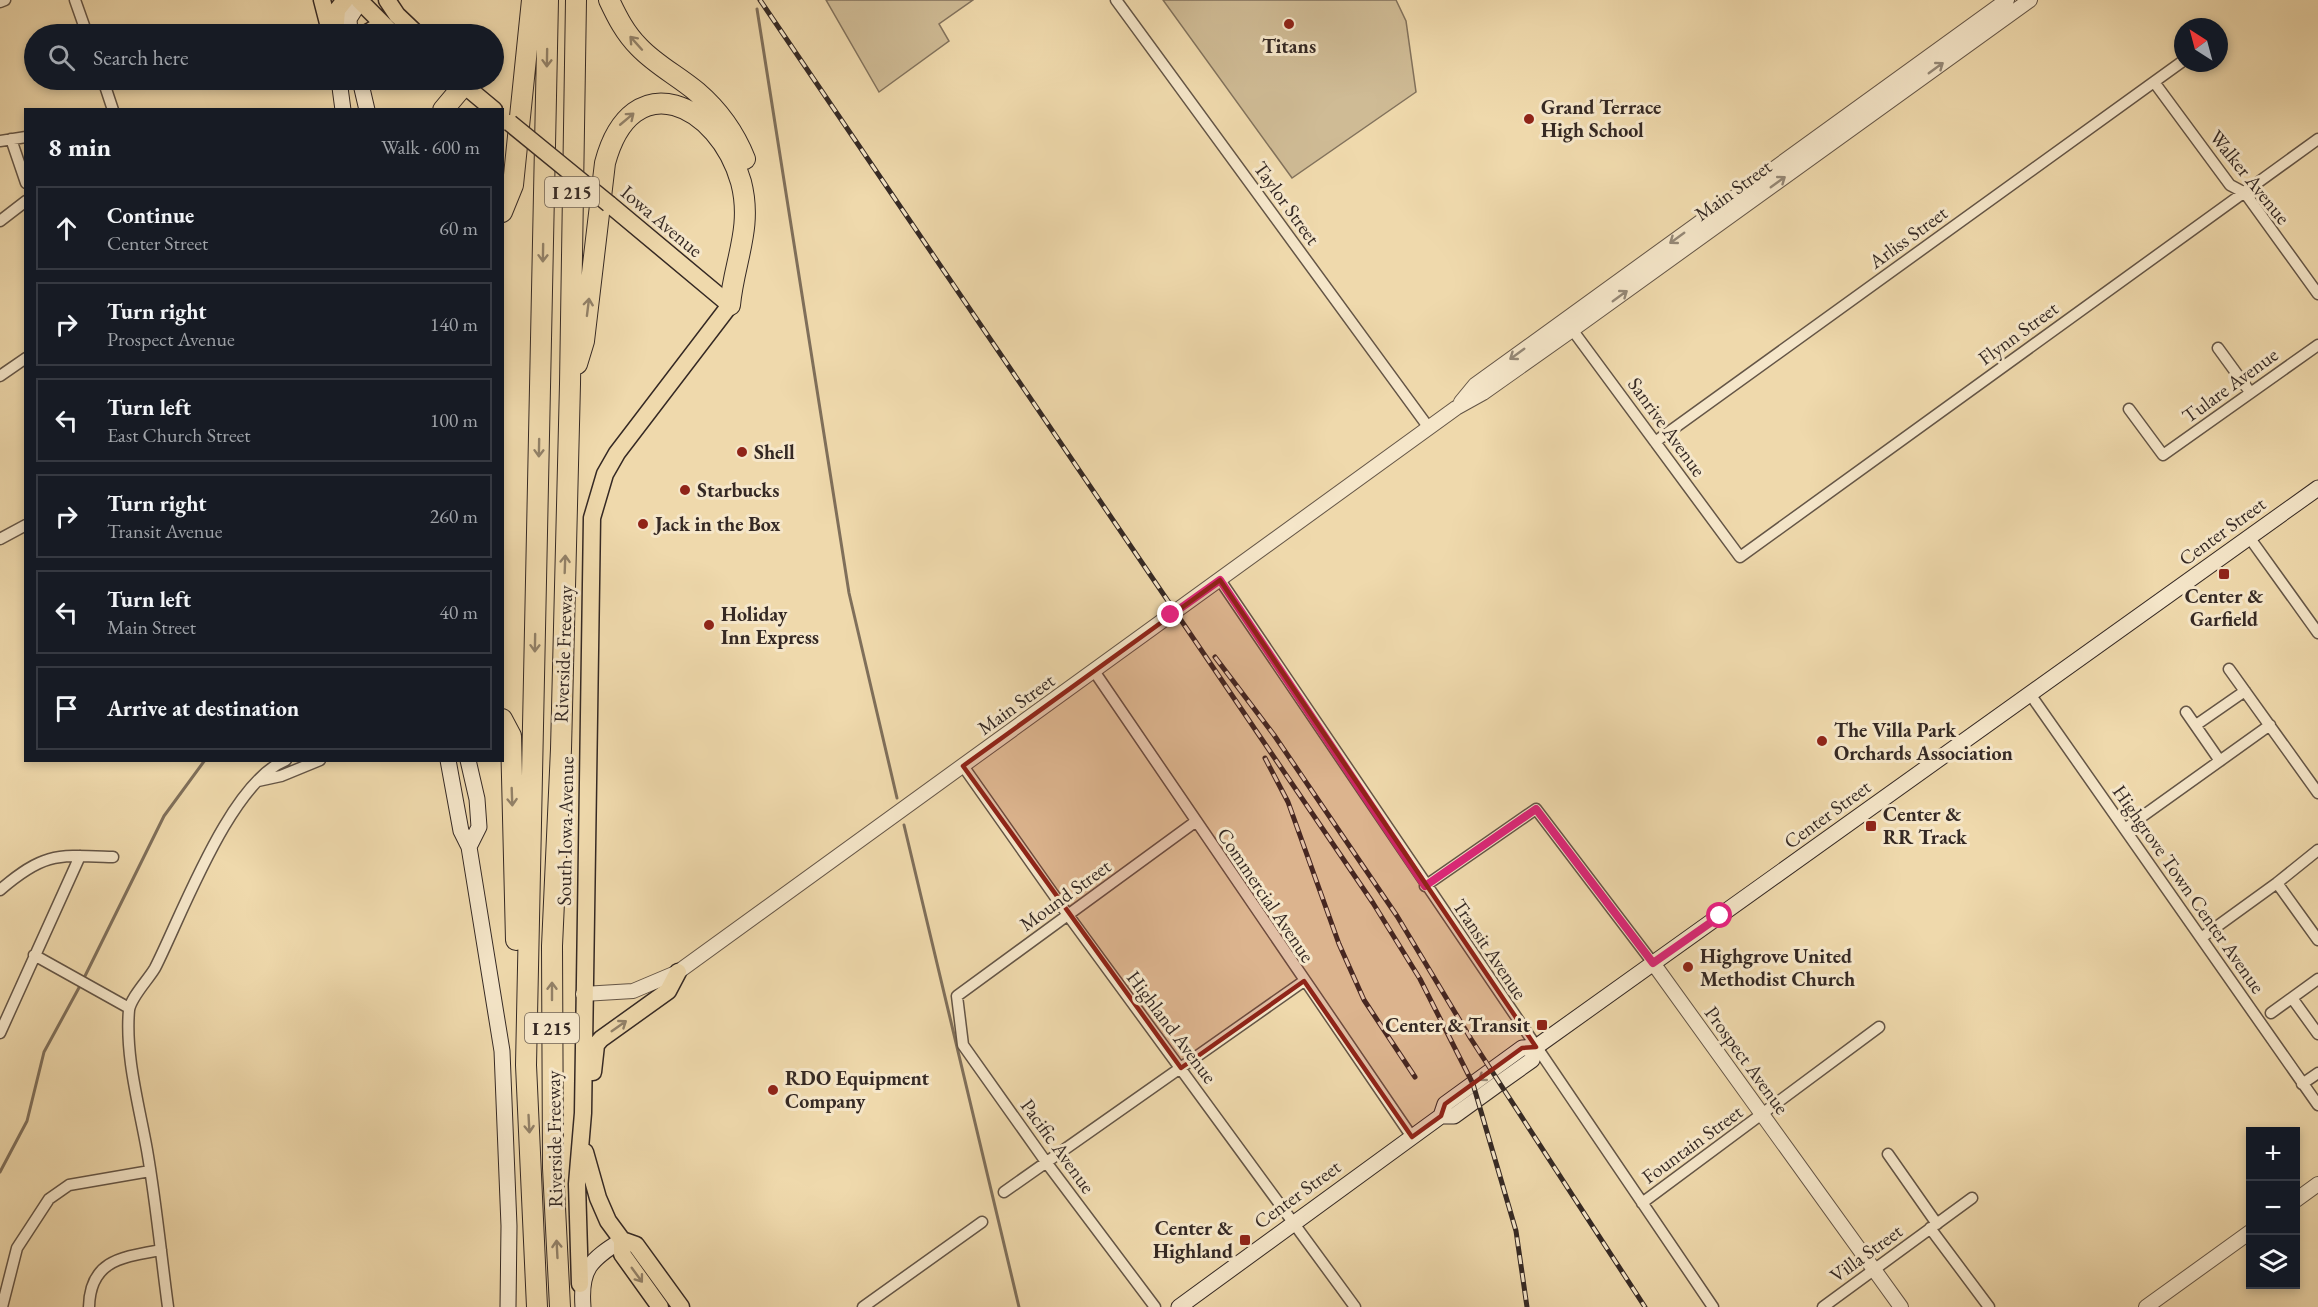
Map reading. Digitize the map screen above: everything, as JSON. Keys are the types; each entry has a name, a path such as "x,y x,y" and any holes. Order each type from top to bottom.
{"highway":[{"path":"504,207 513,185 532,0"},
{"name":"Riverside Freeway","path":"537,1307 526,1065 548,0"},
{"name":"Riverside Freeway","path":"560,1307 553,1168 552,946 561,749 576,0"},
{"path":"609,0 626,31 637,45 654,61 698,92 715,111 735,138 745,159 754,194 755,238 748,274 730,305"},
{"path":"444,108 454,90"},
{"path":"570,384 584,341 605,163 612,139 620,125 641,110 663,104 687,109 711,129 731,158 741,184 746,219 743,245 732,281 730,305"},
{"path":"504,723 511,736 519,1036 526,1065"}],"main road":[{"path":"322,0 329,24"},
{"path":"334,24 337,10 356,0"},
{"path":"356,0 381,24"},
{"path":"349,24 356,0"},
{"path":"378,0 406,24"},
{"path":"387,0 397,15"},
{"path":"340,90 343,108"},
{"path":"362,90 367,108"},
{"path":"470,90 492,108"},
{"name":"Iowa Avenue","path":"506,120 730,305"},
{"name":"South Iowa Avenue","path":"583,1113 592,518 605,474 617,453 730,305"},
{"name":"Center Street","path":"1179,1307 1441,1116 1445,1104 1522,1048 1536,1047 2318,488"},
{"path":"448,762 461,831 469,847 498,1016 504,1095 509,1226 508,1307"},
{"path":"468,762 477,799 479,828 469,847"},
{"path":"583,1307 580,1284 577,1184 583,1113 592,1092 596,1045 668,991 678,972"},
{"path":"582,1137 590,1176 609,1221 622,1240 622,1254 660,1307"},
{"path":"580,1284 591,1265 622,1240"},
{"path":"622,1240 636,1245 681,1307"}],"street":[{"path":"0,2 5,0"},
{"path":"75,0 83,24"},
{"name":"Taylor Street","path":"1116,0 1430,428"},
{"name":"Main Street","path":"583,994 633,991 678,972 1456,408 1483,393 1569,325 2007,0"},
{"name":"Main Street","path":"1569,325 2030,0"},
{"name":"Arliss Street","path":"1655,442 2174,68"},
{"name":"Walker Avenue","path":"2154,82 2230,185 2244,192 2318,294"},
{"path":"106,90 112,108"},
{"path":"24,137 5,140 24,179"},
{"name":"Flynn Street","path":"1740,556 2318,139"},
{"path":"0,221 24,203"},
{"name":"Sanrive Avenue","path":"1569,325 1740,556"},
{"name":"Tulare Avenue","path":"2129,409 2163,455 2318,345"},
{"path":"2218,348 2250,392"},
{"path":"0,376 24,359"},
{"path":"0,539 24,526"},
{"path":"2249,537 2318,633"},
{"name":"Transit Avenue","path":"1220,580 1425,886 1713,1307"},
{"path":"2229,669 2318,793"},
{"name":"Commercial Avenue","path":"1094,671 1412,1137"},
{"path":"2196,725 2245,691"},
{"name":"Highgrove Town Center Avenue","path":"2030,694 2318,1105"},
{"path":"2186,712 2220,761"},
{"path":"2126,828 2270,725"},
{"path":"168,1307 150,1171 131,1057 129,1008 153,970 221,832 258,781 273,766 282,762"},
{"path":"258,781 280,776 315,762"},
{"name":"Highland Avenue","path":"963,766 1068,915 1295,1222 1355,1307"},
{"name":"Prospect Avenue","path":"1425,886 1536,809 1653,963 1901,1307"},
{"name":"Mound Street","path":"957,996 1195,822"},
{"path":"2201,938 2318,850"},
{"path":"0,890 17,875 40,861 57,855 112,857"},
{"path":"0,1033 80,856"},
{"path":"2277,883 2318,940"},
{"path":"34,955 129,1008"},
{"path":"2271,1013 2318,979"},
{"path":"1004,1192 1304,981"},
{"name":"Pacific Avenue","path":"957,996 963,1045 1046,1162 1155,1307"},
{"path":"2292,998 2318,1034"},
{"name":"Fountain Street","path":"1642,1203 1879,1027"},
{"path":"2302,1083 2318,1073"},
{"name":"Villa Street","path":"1888,1154 1989,1307"},
{"path":"2,1307 17,1248 49,1199 69,1185 150,1171"},
{"path":"2300,1197 2318,1184"},
{"name":"Villa Street","path":"1823,1307 1972,1198"},
{"path":"863,1307 982,1222"},
{"path":"2146,1307 2246,1235"},
{"path":"89,1307 91,1286 110,1263 126,1256 160,1250"}],"highlighted area":[{"path":"1220,580 1536,1047 1522,1048 1445,1104 1441,1116 1412,1137 1304,981 1181,1068 963,766"}],"shaded area":[{"path":"826,0 973,0 939,24 949,41 879,92"},
{"path":"1163,0 1396,0 1406,21 1416,92 1292,178"}],"waterway":[{"path":"757,9 849,593 897,798"},
{"path":"84,978 164,816 204,762"},
{"path":"904,825 1019,1307"},
{"path":"0,1172 27,1121 44,1052 81,984"}],"railway":[{"path":"760,0 1373,903 1420,979 1473,1084 1516,1231 1527,1307"},
{"path":"1215,657 1274,735 1397,916 1471,1039 1645,1307"},
{"path":"1265,758 1288,802 1339,944 1364,1000 1415,1077"}],"place":[{"name":"Titans","path":"1289,24"},
{"name":"Grand Terrace High School","path":"1529,119"},
{"name":"Shell","path":"742,452"},
{"name":"Starbucks","path":"685,490"},
{"name":"Jack in the Box","path":"643,524"},
{"name":"Center & Garfield","path":"2224,574"},
{"name":"Holiday Inn Express","path":"709,625"},
{"name":"The Villa Park Orchards Association","path":"1822,741"},
{"name":"Center & RR Track","path":"1871,826"},
{"name":"Highgrove United Methodist Church","path":"1688,967"},
{"name":"Center & Transit","path":"1542,1025"},
{"name":"RDO Equipment Company","path":"773,1090"},
{"name":"Center & Highland","path":"1245,1240"}],"route":[{"path":"1171,615 1220,580 1425,886 1536,809 1653,963 1720,916"}]}
